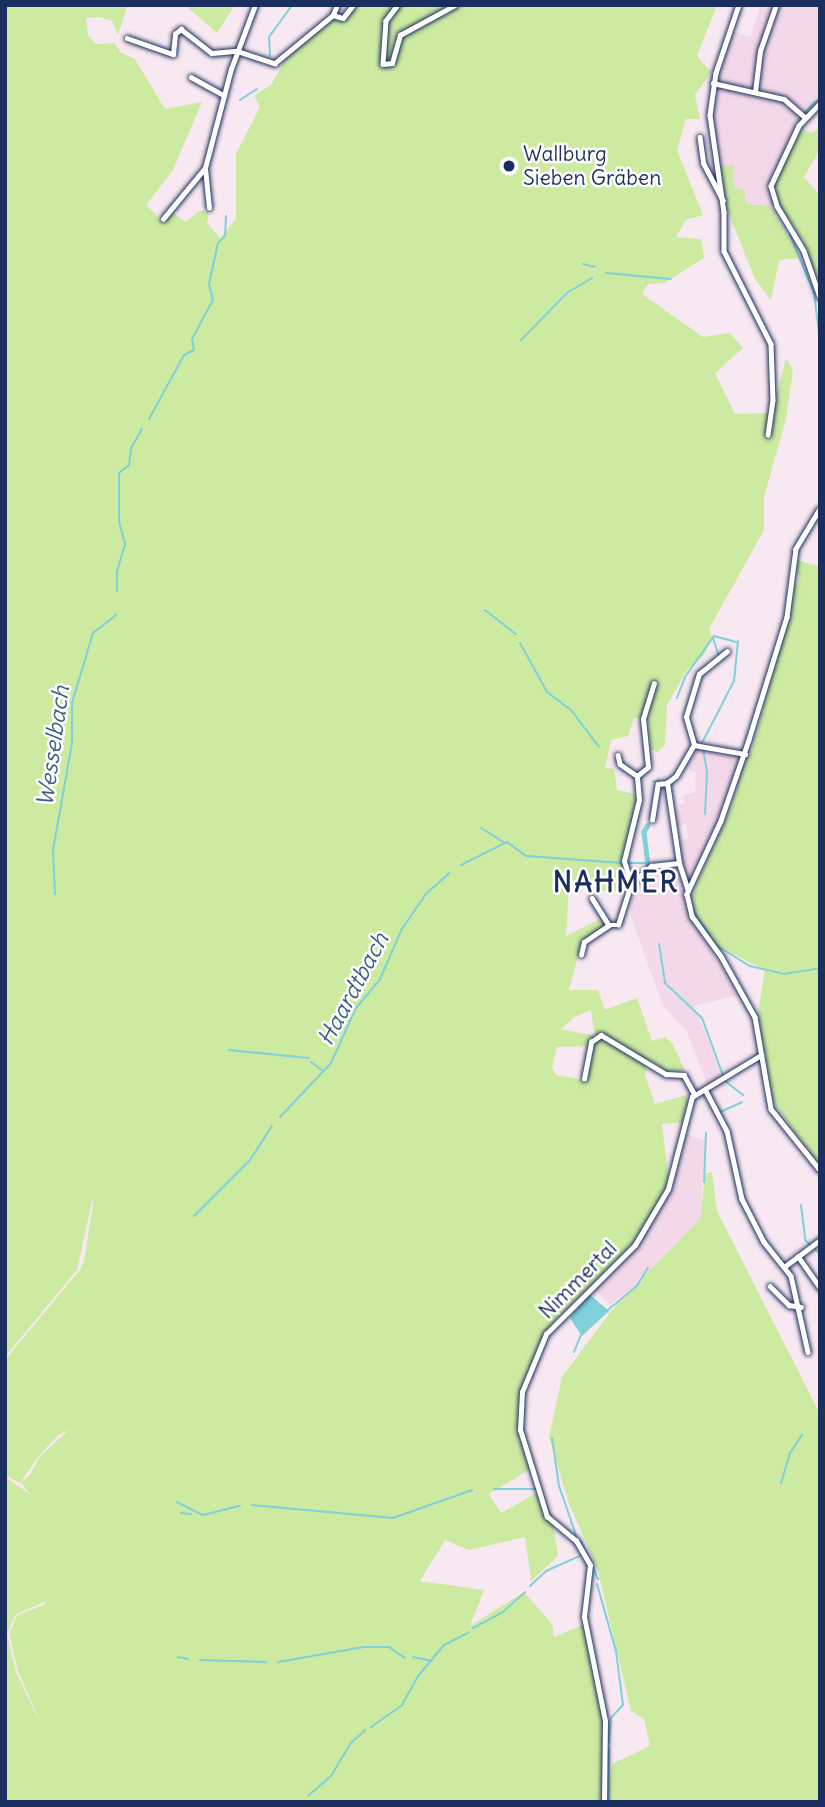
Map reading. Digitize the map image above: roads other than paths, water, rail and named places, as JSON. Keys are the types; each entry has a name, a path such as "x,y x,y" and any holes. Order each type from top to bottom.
{"street":[{"path":"209,208 205,168 223,95 256,5"},
{"path":"127,38 173,54 175,34 181,29 212,53 237,51 279,62 333,15 337,5"},
{"path":"333,15 343,18 354,5"},
{"path":"398,5 386,21 383,64 392,63 400,35 455,5"},
{"path":"739,5 713,83 710,116 723,200 725,255 753,300 771,344 774,375 768,435"},
{"path":"755,92 760,51 776,5"},
{"path":"191,77 223,95"},
{"path":"713,83 784,99 805,117"},
{"path":"820,104 805,117 776,167 771,186 777,206 804,251 820,297"},
{"path":"700,137 704,164 723,200"},
{"path":"163,219 205,168"},
{"path":"688,891 711,846 745,754 787,617 796,549 820,509"},
{"path":"699,745 686,717 699,674 727,651"},
{"path":"637,776 648,767 643,719 654,684"},
{"path":"699,745 745,754"},
{"path":"652,820 658,784 667,783 676,776 699,745"},
{"path":"618,755 620,764 637,776"},
{"path":"631,884 624,861 639,800 637,776"},
{"path":"667,783 679,863 692,916 721,956 755,1017 771,1109 820,1170"},
{"path":"581,955 584,942 609,925 620,923 631,884 651,866 679,863"},
{"path":"592,898 609,925"},
{"path":"584,1079 591,1042 601,1035 666,1074 684,1075 695,1095 706,1091 761,1055"},
{"path":"706,1091 727,1131 742,1199 764,1242 784,1267 801,1307 808,1352"},
{"name":"Nimmertal","path":"604,1802 605,1721 583,1617 590,1565 576,1541 547,1517 523,1440 520,1409 529,1370 547,1335 635,1245 668,1189 695,1095"},
{"path":"784,1267 820,1240"},
{"path":"798,1256 820,1287"},
{"path":"770,1286 789,1305 801,1307"}],"water":[{"path":"589,1294 609,1311 582,1336 570,1318"}],"waterway":[{"name":"Wesselbach","path":"270,56 269,37 292,5"},
{"name":"Wesselbach","path":"240,100 257,89"},
{"name":"NAHMER","path":"806,111 820,98"},
{"name":"Wesselbach","path":"149,419 184,355 194,350 192,339 213,300 209,284 218,243 225,236 226,216"},
{"name":"NAHMER","path":"790,235 814,293 819,334"},
{"path":"583,264 595,267"},
{"path":"606,273 671,279"},
{"path":"521,340 568,292 592,278"},
{"name":"Wesselbach","path":"117,591 117,571 125,544 119,522 119,473 129,465 131,448 142,429"},
{"path":"485,610 516,634"},
{"name":"Wesselbach","path":"55,894 53,850 72,743 72,703 93,633 116,615"},
{"path":"677,698 685,677 714,636 736,642"},
{"path":"713,638 719,656"},
{"name":"NAHMER","path":"702,743 734,681 738,641"},
{"path":"520,643 547,692 571,710 599,747"},
{"name":"NAHMER","path":"703,749 707,772 705,814"},
{"path":"653,782 659,780"},
{"path":"648,825 644,832 648,863"},
{"path":"481,828 503,842"},
{"name":"Haardtbach","path":"461,865 507,842 526,856 622,863"},
{"name":"Haardtbach","path":"628,863 645,863"},
{"name":"Haardtbach","path":"280,1117 331,1063 356,1008 380,979 402,929 426,894 449,873"},
{"path":"692,908 716,945 750,966 784,974 820,968"},
{"name":"NAHMER","path":"659,944 665,983 702,1018 723,1075"},
{"path":"229,1050 309,1058"},
{"path":"311,1062 323,1071"},
{"name":"NAHMER","path":"725,1081 743,1095"},
{"path":"720,1112 742,1102"},
{"name":"Haardtbach","path":"194,1216 250,1160 272,1126"},
{"path":"704,1182 706,1133"},
{"path":"801,1205 805,1240 820,1254"},
{"path":"614,1305 637,1286 648,1268"},
{"path":"608,1310 612,1306"},
{"path":"574,1352 581,1335"},
{"path":"781,1483 790,1453 802,1435"},
{"path":"552,1438 559,1486 576,1535"},
{"path":"494,1489 535,1489"},
{"path":"252,1505 393,1518 472,1490"},
{"path":"177,1502 203,1515 240,1506"},
{"path":"181,1513 191,1514"},
{"path":"581,1542 598,1579"},
{"path":"530,1586 546,1571 580,1556"},
{"path":"597,1584 616,1651 623,1705 611,1718 609,1742"},
{"path":"473,1628 503,1612 525,1592"},
{"path":"371,1727 402,1705 418,1676 444,1645 469,1632"},
{"path":"278,1662 364,1647 389,1647 405,1658"},
{"path":"178,1657 188,1659"},
{"path":"413,1657 432,1661"},
{"path":"200,1660 266,1662"},
{"path":"308,1796 331,1776 350,1744 365,1730"},
{"path":"609,1749 609,1802"}],"place":[{"name":"Wallburg Sieben Gräben","path":"509,166"}],"district":[{"name":"NAHMER","path":"616,882"}]}
